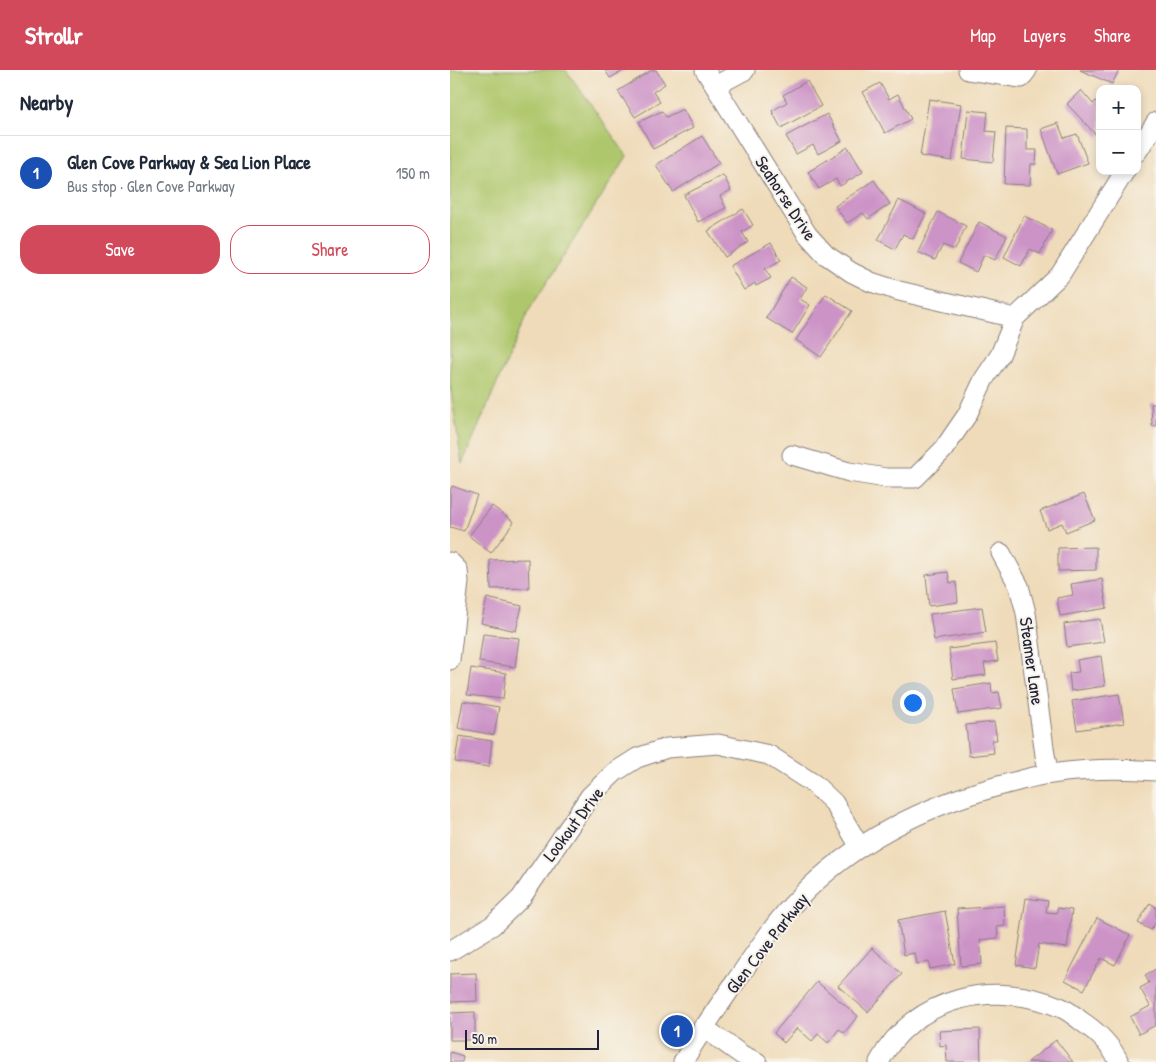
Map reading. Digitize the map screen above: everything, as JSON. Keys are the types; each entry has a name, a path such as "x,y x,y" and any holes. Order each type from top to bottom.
{"street":[{"name":"Seahorse Drive","path":"704,70 806,234 826,255 851,272 871,282 899,291 1015,318"},
{"path":"715,86 745,70"},
{"path":"968,70 1021,78 1028,70"},
{"path":"1141,146 1156,122"},
{"path":"792,455 849,472 886,478 915,478 943,450 967,415 984,379 1000,355 1015,318 1060,275 1123,175"},
{"name":"Steamer Lane","path":"1001,553 1019,586 1026,613 1045,755 1050,774"},
{"path":"450,562 458,570 460,582 450,660"},
{"name":"Lookout Drive","path":"450,951 493,925 521,898 590,796 615,772 637,758 667,748 718,744 769,755 814,784 834,803 860,847"},
{"name":"Glen Cove Parkway","path":"682,1062 703,1027 762,943 797,899 838,862 873,838 935,806 983,790 1050,774 1102,770 1156,771"},
{"path":"879,1062 895,1038 904,1029 934,1008 967,998 999,994 1036,999 1063,1008 1090,1026 1105,1041 1119,1062"},
{"path":"703,1027 742,1055 757,1062"}],"green space":[{"path":"450,70 566,70 627,156 528,312 462,464 450,385"}],"building":[{"path":"605,70 625,70 610,78"},
{"path":"652,70 656,70 665,84 653,92 660,102 635,117 618,91"},
{"path":"1080,70 1119,70 1112,84"},
{"path":"807,81 821,106 781,128 772,111 787,102 783,95"},
{"path":"880,83 889,99 898,94 911,119 885,133 863,92"},
{"path":"1081,90 1093,104 1096,101 1096,135 1067,104"},
{"path":"929,99 961,104 952,161 920,156"},
{"path":"683,109 693,128 653,149 639,122 662,111 666,117"},
{"path":"968,110 988,112 986,131 996,132 993,162 963,159"},
{"path":"827,114 842,141 818,154 813,145 796,154 786,136"},
{"path":"1058,123 1064,138 1077,134 1088,163 1057,174 1041,129"},
{"path":"1006,128 1027,129 1027,150 1037,150 1036,164 1031,164 1030,185 1004,184"},
{"path":"702,136 719,163 673,192 656,165"},
{"path":"848,147 863,172 840,186 836,179 819,189 808,172"},
{"path":"723,175 731,190 720,196 726,208 698,222 684,195"},
{"path":"874,180 890,204 868,219 863,213 847,223 835,206"},
{"path":"899,200 926,214 913,239 903,234 895,249 878,240"},
{"path":"743,209 753,225 742,232 748,242 725,257 708,231"},
{"path":"938,212 966,226 955,250 943,245 935,260 918,252"},
{"path":"1024,216 1052,230 1040,254 1030,249 1021,266 1004,257"},
{"path":"979,222 1007,236 995,260 984,255 976,272 958,263"},
{"path":"771,243 781,260 765,269 771,278 756,286 755,283 744,290 730,266"},
{"path":"791,277 807,287 800,299 810,305 792,334 766,318"},
{"path":"826,294 852,311 821,357 796,340"},
{"path":"1151,404 1156,404 1156,426 1152,426"},
{"path":"452,486 477,495 464,531 450,527 450,492"},
{"path":"1084,494 1095,520 1066,532 1062,523 1047,529 1040,511"},
{"path":"492,506 514,522 491,553 469,536"},
{"path":"1096,547 1096,570 1058,571 1058,548"},
{"path":"528,559 529,588 491,589 490,560"},
{"path":"948,572 950,583 956,582 958,602 929,606 926,575"},
{"path":"1102,579 1107,608 1060,616 1057,598 1073,595 1071,584"},
{"path":"487,598 522,606 516,631 481,623"},
{"path":"982,607 986,632 934,640 930,614"},
{"path":"1100,619 1104,642 1067,647 1064,624"},
{"path":"483,634 519,638 515,667 479,662"},
{"path":"995,643 998,661 984,663 986,675 953,679 949,649"},
{"path":"1101,656 1105,686 1071,691 1069,673 1079,672 1077,660"},
{"path":"471,668 506,673 503,699 467,695"},
{"path":"991,683 992,693 999,692 1002,708 958,714 954,689"},
{"path":"1119,694 1124,723 1077,730 1072,701"},
{"path":"463,701 499,707 494,735 458,728"},
{"path":"994,722 997,740 992,740 994,753 969,756 966,725"},
{"path":"459,736 492,741 489,767 455,762"},
{"path":"1026,898 1048,901 1046,912 1057,913 1057,908 1072,910 1067,948 1039,944 1035,968 1016,965"},
{"path":"1150,903 1156,907 1156,922 1151,930 1138,923"},
{"path":"1004,906 1005,926 997,927 998,938 980,940 982,964 961,966 957,909"},
{"path":"945,911 955,964 930,969 929,962 917,964 915,953 904,955 898,920"},
{"path":"1097,918 1130,935 1115,965 1101,958 1084,990 1065,980"},
{"path":"872,948 902,974 868,1012 838,986"},
{"path":"1156,969 1156,1025 1139,1034 1130,1017 1150,1006 1140,988 1149,983 1145,975"},
{"path":"476,973 477,1001 450,1002 450,974"},
{"path":"817,982 858,1016 844,1033 839,1029 828,1043 818,1034 812,1041 797,1028 784,1043 774,1033"},
{"path":"475,1012 475,1040 450,1040 450,1013"},
{"path":"980,1029 981,1062 947,1062 946,1045 940,1046 939,1031"},
{"path":"1056,1040 1073,1062 1028,1062"},
{"path":"450,1052 463,1056 462,1062 450,1062"}],"place":[{"name":"Glen Cove Parkway & Sea Lion Place","path":"677,1031"}]}
